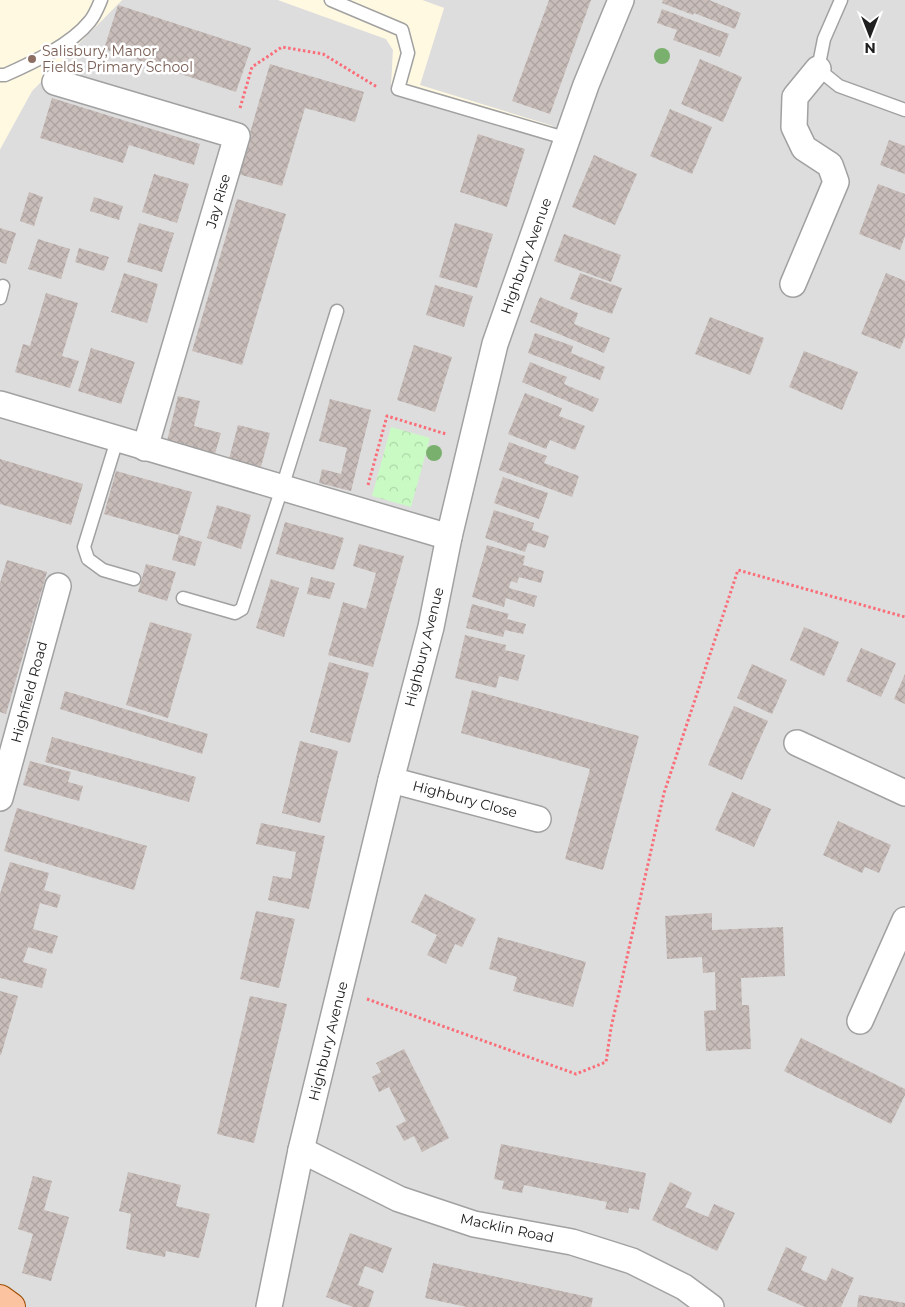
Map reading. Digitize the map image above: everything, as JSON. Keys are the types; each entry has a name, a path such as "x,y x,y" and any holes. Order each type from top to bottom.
{"main road":[{"path":"0,1299 11,1307"}],"street":[{"name":"Highbury Avenue","path":"269,1307 301,1150 391,780 431,627 449,538 495,344 586,86 621,0"},
{"path":"794,284 836,182 830,165 804,148 794,127 795,97 818,69"},
{"name":"Jay Rise","path":"55,82 237,136 145,448"},
{"path":"0,404 449,538"},
{"name":"Highfield Road","path":"0,798 58,586"},
{"path":"797,743 905,794"},
{"name":"Highbury Close","path":"391,780 538,818"},
{"path":"860,1021 905,920"},
{"name":"Macklin Road","path":"301,1150 409,1202 474,1224 572,1242 632,1261 684,1287 711,1307"}],"lane":[{"path":"0,75 5,75 42,58 73,36 90,21 101,0"},
{"path":"331,0 402,30 408,53 398,89 568,139"},
{"path":"841,0 824,39 818,69 839,86 905,110"},
{"path":"183,598 235,613 242,609 337,311"},
{"path":"117,440 84,547 88,559 103,570 134,579"}],"path":[{"path":"360,512 387,416 472,441"},
{"path":"340,989 576,1074 606,1062 611,1028 664,793 738,570 905,617"}],"shaded area":[{"name":"Salisbury, Manor Fields Primary School","path":"0,0 122,0 32,91 0,149"},
{"path":"122,0 278,0 386,39 393,50 391,88 553,126 419,85 444,8 422,0 905,0 905,1307 0,1307 0,150 32,91"},
{"path":"278,0 422,0 444,8 420,85 553,126 550,138 391,88 393,50 386,39"}],"green space":[{"path":"391,427 430,438 411,507 372,496"}],"building":[{"path":"549,0 591,0 550,114 512,101"},
{"path":"663,0 709,0 741,13 735,29 662,3"},
{"path":"118,5 251,48 236,92 104,49"},
{"path":"662,9 729,34 720,57 673,40 677,30 657,23"},
{"path":"700,59 742,77 723,122 681,104"},
{"path":"270,64 364,92 355,122 305,108 282,186 238,174"},
{"path":"52,98 200,144 194,165 129,145 123,163 40,138"},
{"path":"670,109 712,127 692,174 650,156"},
{"path":"478,134 525,149 507,207 460,192"},
{"path":"889,140 905,146 905,174 880,165"},
{"path":"594,155 637,174 615,225 572,207"},
{"path":"154,174 189,184 177,223 142,212"},
{"path":"878,184 905,194 905,236 900,250 859,234"},
{"path":"29,192 43,197 34,226 20,221"},
{"path":"94,197 123,206 119,220 90,211"},
{"path":"237,199 286,214 242,365 192,351"},
{"path":"139,223 174,233 162,272 127,262"},
{"path":"455,223 493,234 477,288 439,277"},
{"path":"0,228 16,233 6,264 0,262"},
{"path":"564,234 621,255 611,282 554,261"},
{"path":"38,239 70,249 61,279 28,269"},
{"path":"79,248 109,257 104,271 75,262"},
{"path":"124,273 158,284 147,323 111,312"},
{"path":"580,273 622,288 612,314 570,299"},
{"path":"886,273 905,281 905,337 900,349 861,334"},
{"path":"435,285 473,296 464,327 426,315"},
{"path":"46,293 78,303 62,356 79,361 70,388 15,372 23,344 30,346"},
{"path":"540,297 578,313 574,324 610,338 604,353 530,322"},
{"path":"710,317 764,338 750,375 695,354"},
{"path":"535,333 573,346 571,353 605,367 600,380 528,353"},
{"path":"414,345 452,357 435,412 397,400"},
{"path":"91,348 135,362 121,404 78,391"},
{"path":"804,351 858,372 842,410 789,387"},
{"path":"530,362 567,377 564,384 599,399 593,412 522,382"},
{"path":"525,393 562,408 559,416 585,426 575,450 550,440 546,449 508,434"},
{"path":"178,396 200,401 194,426 221,433 215,454 167,441"},
{"path":"330,399 371,410 351,491 319,483 322,469 341,474 347,448 319,441"},
{"path":"238,425 270,433 261,467 229,459"},
{"path":"509,442 547,456 544,463 579,476 572,497 499,470"},
{"path":"0,459 83,484 71,525 0,504"},
{"path":"116,471 192,492 179,535 104,514"},
{"path":"503,477 548,493 539,519 494,503"},
{"path":"217,505 251,515 241,549 207,538"},
{"path":"494,510 534,523 532,530 549,536 545,548 528,543 525,552 485,538"},
{"path":"285,522 344,538 334,570 276,554"},
{"path":"179,535 202,542 195,566 172,560"},
{"path":"359,544 404,556 373,667 328,655 343,602 366,609 376,573 353,566"},
{"path":"487,545 525,556 523,565 544,571 541,583 519,577 517,583 511,581 509,588 537,596 534,607 506,598 504,607 472,597"},
{"path":"7,560 47,572 6,714 0,712 0,583"},
{"path":"146,564 176,572 167,601 138,592"},
{"path":"311,577 335,583 330,599 307,594"},
{"path":"271,579 299,588 284,637 256,628"},
{"path":"472,604 509,614 507,619 526,624 523,634 505,630 503,637 466,628"},
{"path":"150,622 192,634 168,718 126,705"},
{"path":"804,627 839,642 824,676 790,660"},
{"path":"465,635 506,645 505,650 525,655 518,681 499,676 496,688 455,678"},
{"path":"861,648 896,663 881,697 846,681"},
{"path":"329,662 369,673 350,743 310,732"},
{"path":"752,664 787,680 772,714 737,698"},
{"path":"905,674 905,704 894,699"},
{"path":"472,690 639,736 603,870 565,859 590,769 461,733"},
{"path":"65,691 208,734 202,754 60,709"},
{"path":"734,706 768,721 742,780 708,765"},
{"path":"52,737 196,777 189,802 45,762"},
{"path":"300,741 338,751 320,823 282,813"},
{"path":"30,761 71,772 68,782 83,786 79,801 23,785"},
{"path":"732,792 771,809 754,847 715,830"},
{"path":"17,808 147,846 134,890 4,851"},
{"path":"838,821 891,845 879,873 865,867 862,873 823,855"},
{"path":"261,823 325,836 309,909 268,900 273,876 291,879 296,852 256,844"},
{"path":"10,862 49,873 44,890 61,895 57,908 40,903 33,929 58,936 52,954 28,947 23,962 47,969 42,988 0,978 0,894"},
{"path":"425,894 476,919 462,947 455,944 446,964 427,955 437,935 411,922"},
{"path":"256,911 295,919 279,988 240,979"},
{"path":"712,913 712,930 783,927 785,976 741,978 742,1005 749,1005 751,1049 706,1051 704,1011 716,1010 715,972 703,973 702,957 667,959 665,916"},
{"path":"498,937 586,962 573,1007 513,991 517,977 489,969"},
{"path":"0,991 18,996 1,1055 0,1055"},
{"path":"250,996 287,1004 254,1143 217,1134"},
{"path":"801,1038 905,1089 905,1095 891,1124 784,1071"},
{"path":"404,1049 449,1138 422,1152 414,1136 404,1141 396,1126 406,1121 389,1087 379,1092 372,1077 381,1072 376,1063"},
{"path":"501,1144 646,1173 639,1210 629,1208 628,1213 605,1209 607,1202 524,1185 522,1193 502,1189 504,1181 494,1179"},
{"path":"128,1172 181,1185 176,1206 210,1214 199,1258 166,1251 165,1257 126,1249 131,1214 119,1211"},
{"path":"33,1176 52,1181 44,1210 69,1217 51,1281 22,1273 33,1234 18,1229"},
{"path":"670,1182 692,1193 685,1207 708,1217 714,1204 735,1213 717,1251 652,1220"},
{"path":"350,1233 392,1248 383,1273 365,1266 358,1285 374,1291 369,1307 353,1307 326,1297"},
{"path":"786,1247 807,1257 801,1270 826,1281 832,1268 854,1278 841,1307 805,1307 767,1290"},
{"path":"433,1263 593,1298 591,1307 467,1307 425,1298"},
{"path":"859,1295 905,1303 905,1307 857,1307"}],"place":[{"name":"Salisbury, Manor Fields Primary School","path":"32,59"}]}
